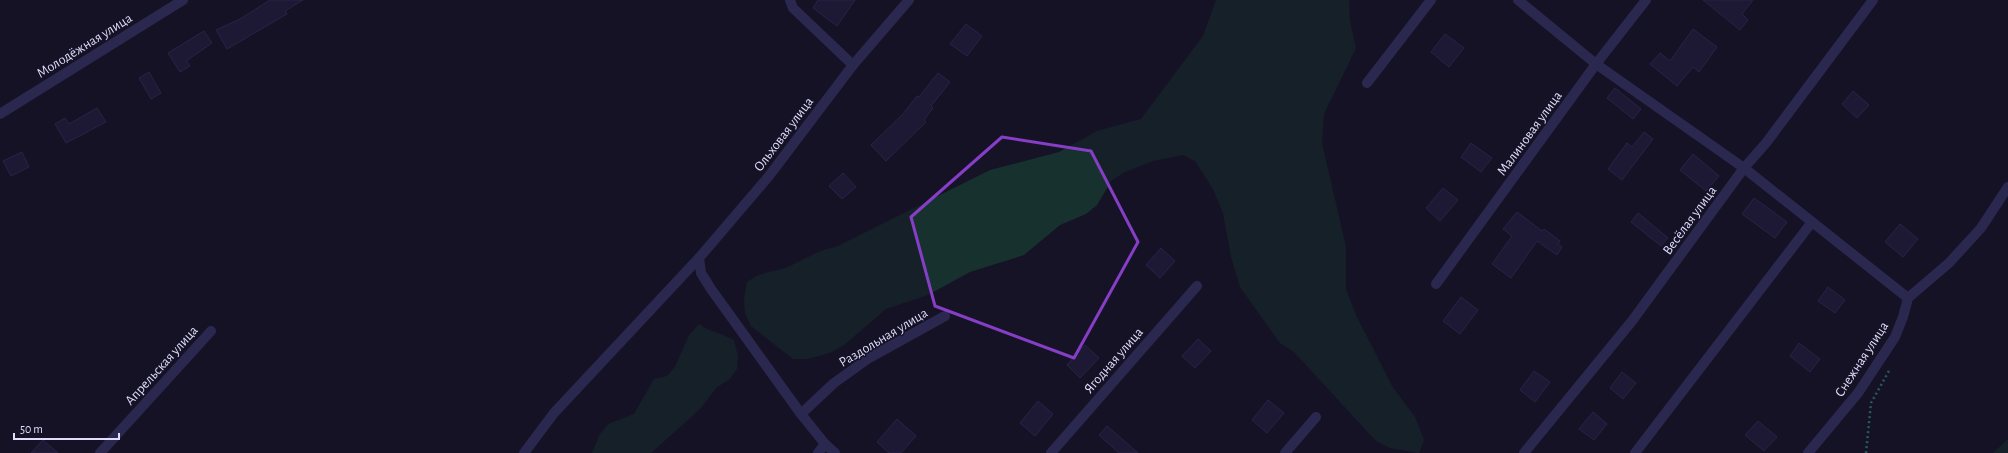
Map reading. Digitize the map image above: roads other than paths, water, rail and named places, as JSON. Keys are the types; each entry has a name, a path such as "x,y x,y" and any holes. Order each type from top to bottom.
{"street":[{"name":"Молодёжная улица","path":"0,114 183,0"},
{"path":"790,0 793,8 853,65"},
{"name":"Ольховая улица","path":"524,453 554,413 699,258 769,176 853,65 909,0"},
{"path":"1367,83 1431,0"},
{"path":"1518,0 1596,64 1744,168 1908,298 1949,263 1981,228 2008,187"},
{"name":"Малиновая улица","path":"1436,284 1596,64 1646,0"},
{"name":"Весёлая улица","path":"1524,453 1632,321 1744,168 1766,143 1874,0"},
{"path":"1635,453 1812,222"},
{"path":"699,258 701,273 711,289 801,414 825,444 835,453"},
{"name":"Ягодная улица","path":"1051,453 1197,286"},
{"name":"Снежная улица","path":"1808,453 1858,393 1895,337 1904,317 1908,298"},
{"name":"Раздольная улица","path":"801,414 834,383 869,358 945,316"},
{"name":"Апрельская улица","path":"100,453 211,331"},
{"path":"1285,453 1316,417"},
{"path":"818,453 825,444"}]}
